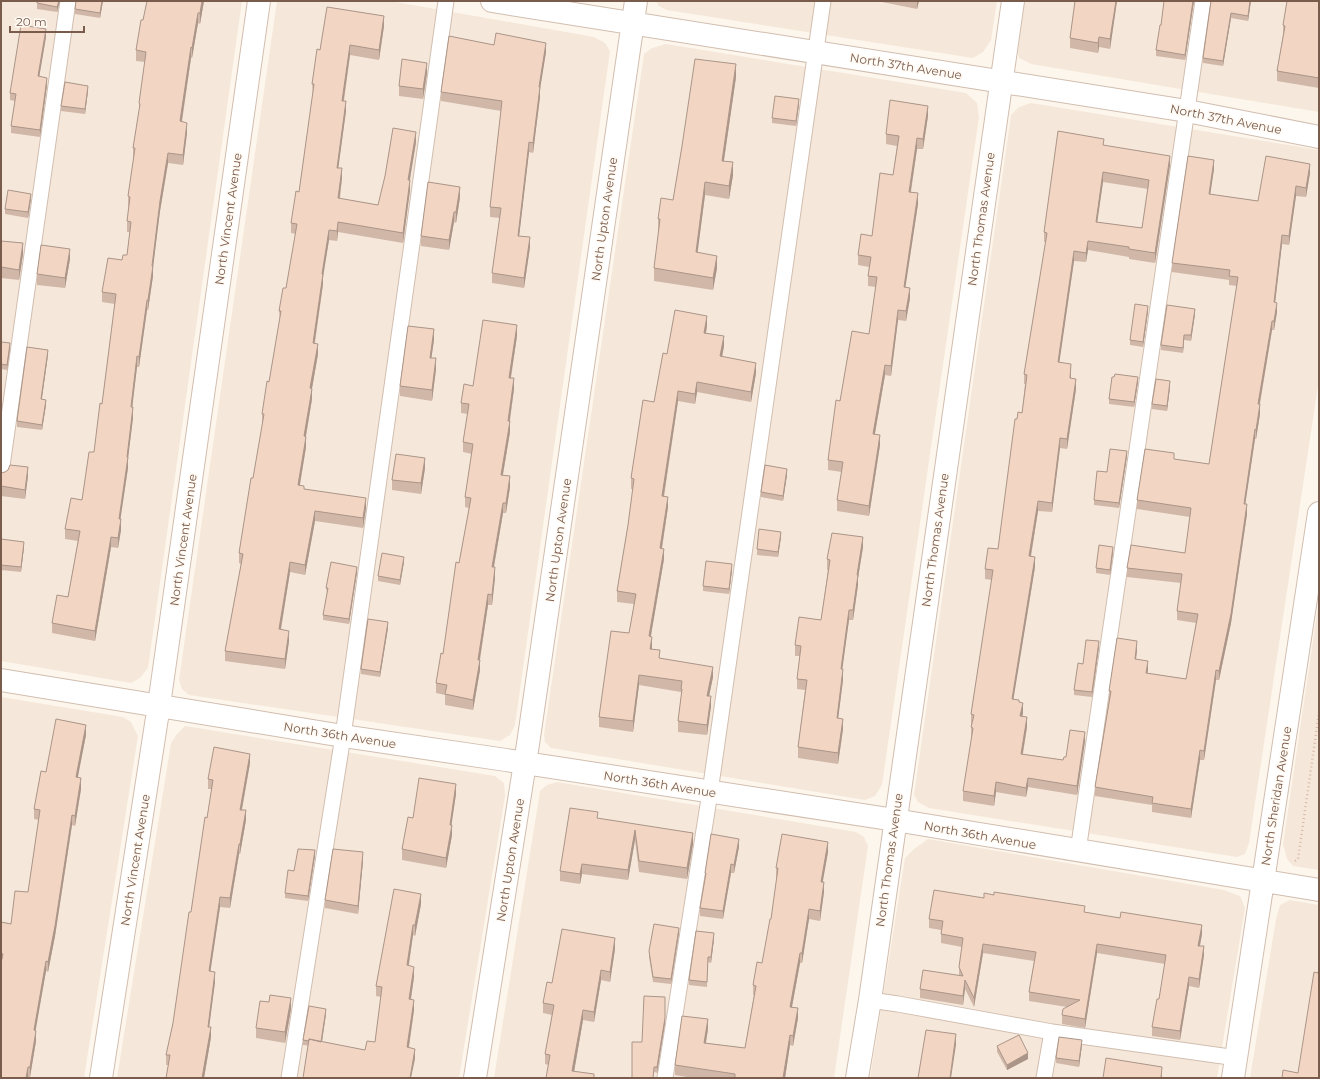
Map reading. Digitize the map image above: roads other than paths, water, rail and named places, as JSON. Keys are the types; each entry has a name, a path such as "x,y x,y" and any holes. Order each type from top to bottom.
{"street":[{"name":"North Vincent Avenue","path":"102,1078 159,705 260,1"},
{"name":"North 37th Avenue","path":"492,1 1187,111 1319,137"},
{"name":"North Upton Avenue","path":"475,1078 526,763 636,1"},
{"name":"North Thomas Avenue","path":"857,1078 870,1000 1013,1"},
{"name":"North Sheridan Avenue","path":"1235,1068 1319,513"},
{"name":"North 36th Avenue","path":"1,680 343,736 895,820 1078,852 1319,890"}],"lane":[{"path":"1,473 68,1"},
{"path":"289,1078 343,736 446,1"},
{"path":"665,1078 710,792 823,1"},
{"path":"1078,852 1203,1"},
{"path":"870,1000 1052,1032 1235,1068"},
{"path":"1044,1078 1052,1032"}]}
